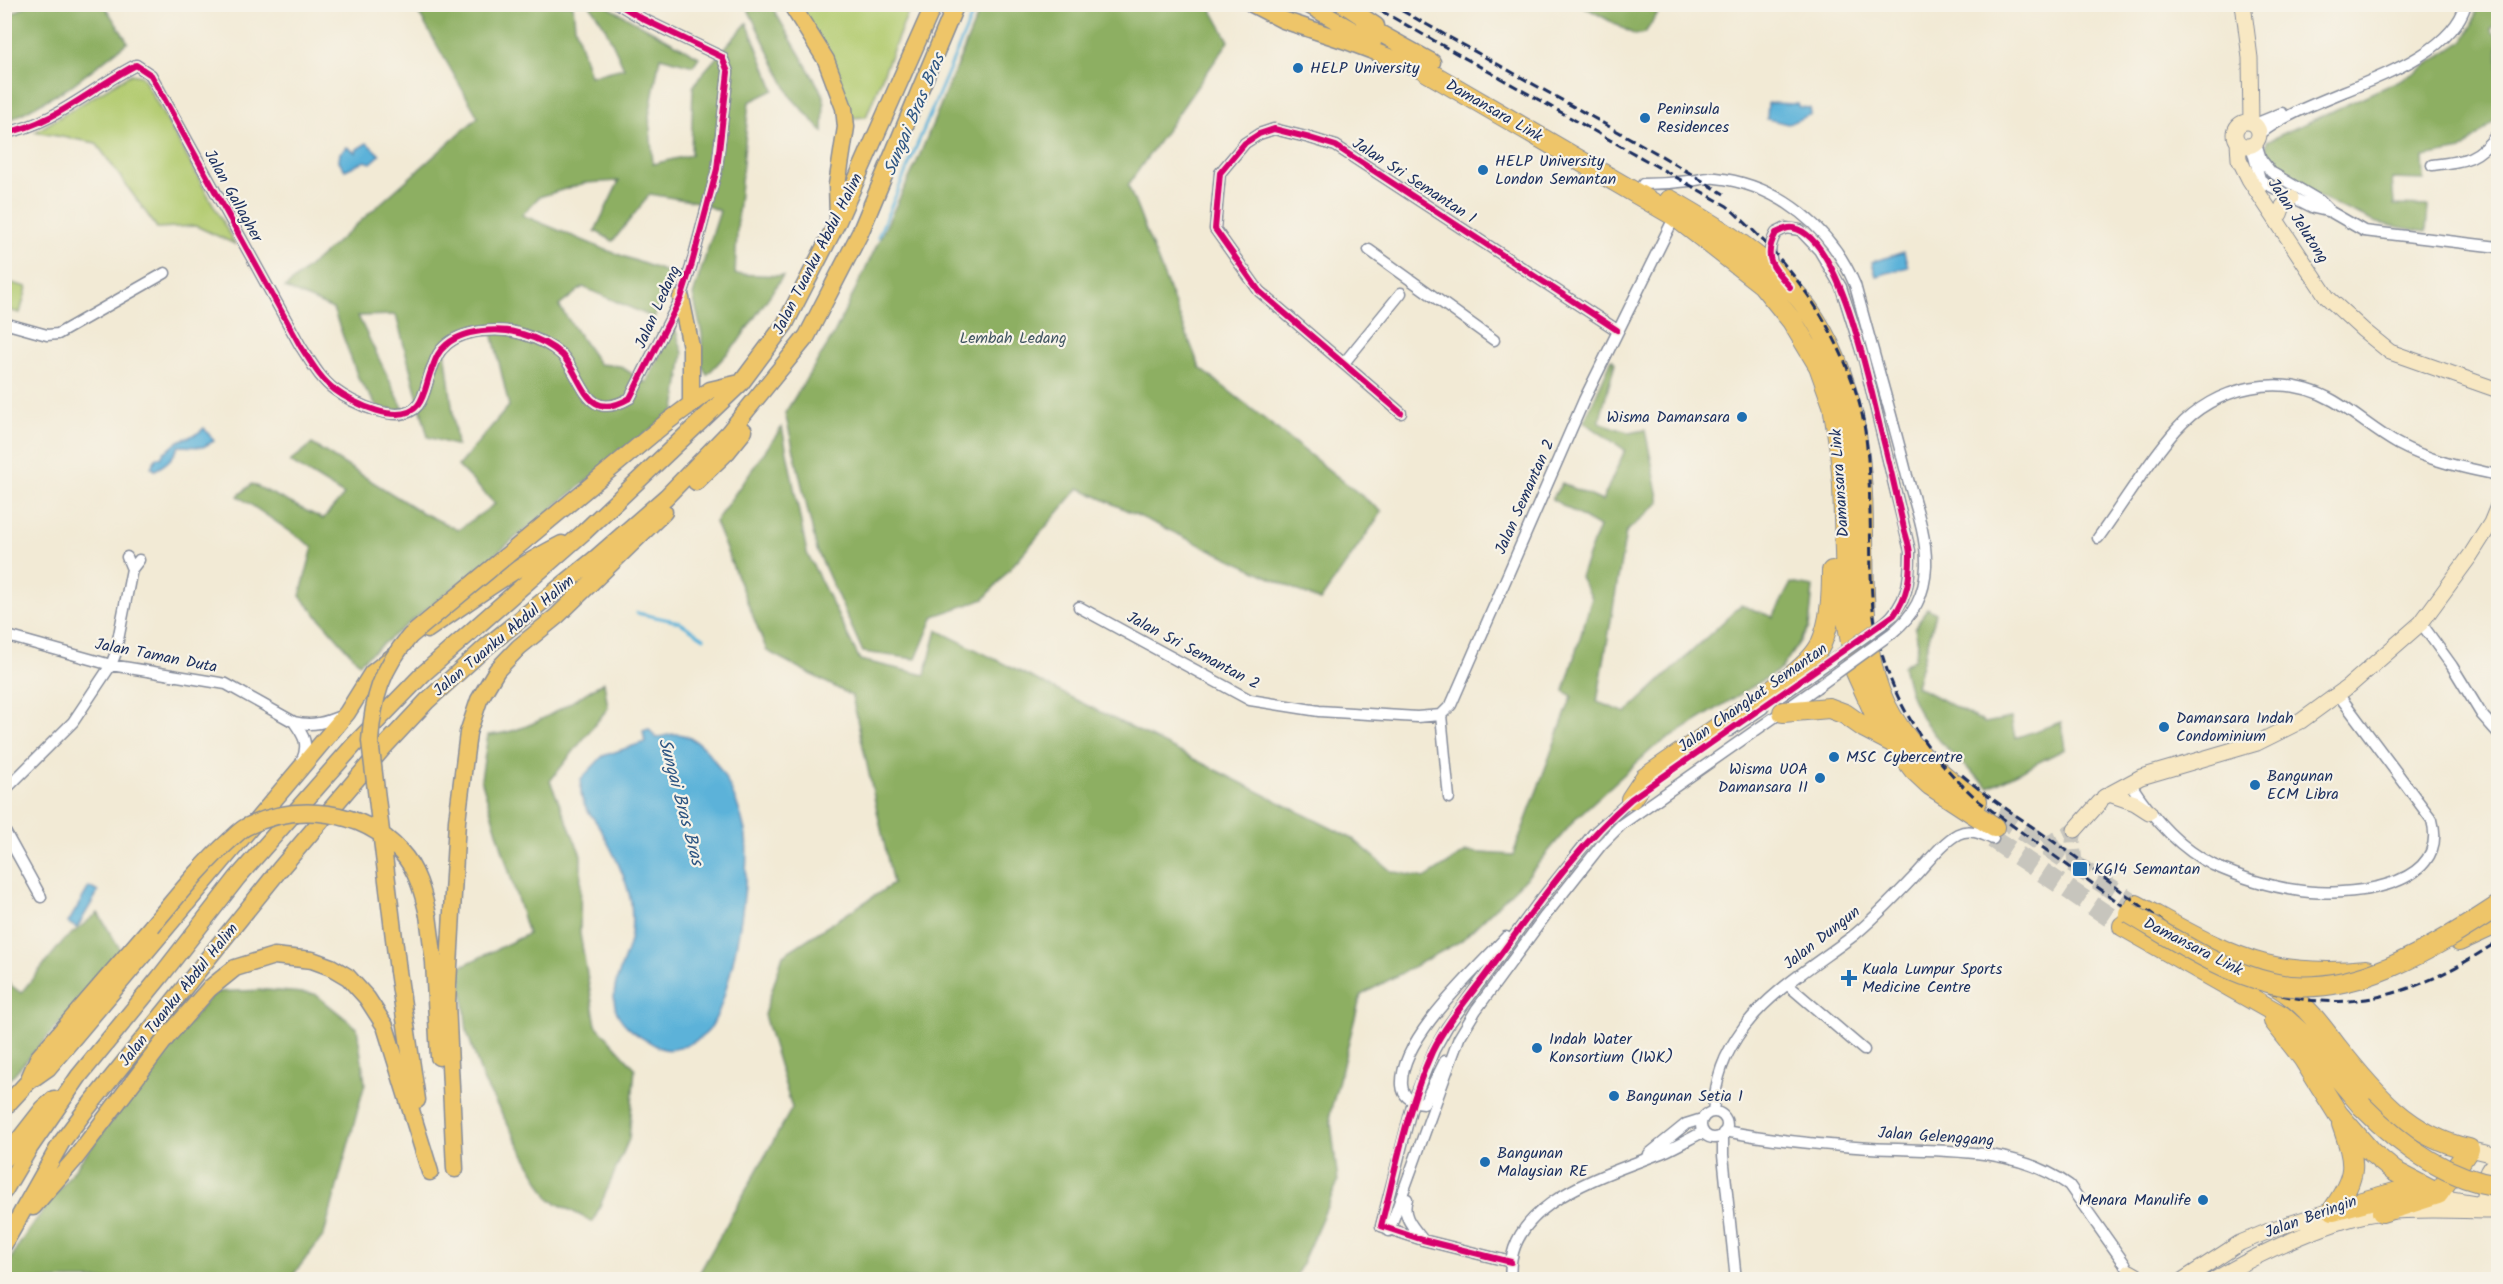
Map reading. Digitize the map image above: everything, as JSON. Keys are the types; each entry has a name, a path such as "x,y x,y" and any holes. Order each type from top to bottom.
{"highway":[{"name":"Damansara Link","path":"1429,67 1643,184 1735,239 1790,287 1808,310 1831,349 1850,398 1859,448 1864,615 1875,678 1896,722 1914,748 1994,826"},
{"name":"Damansara Link","path":"1429,67 1675,216 1762,284 1792,321 1819,366 1833,405 1843,484 1846,619 1856,672 1879,723 1914,770 1942,793 1958,812 1994,826"},
{"path":"1631,799 1645,778 1769,692 1809,660 1821,645 1832,596 1832,562 1843,484"},
{"path":"1783,712 1829,708 1845,714 1865,728 1893,742"},
{"name":"Damansara Link","path":"2129,915 2227,968 2271,983 2308,987 2351,980 2381,970 2452,936 2499,906"},
{"name":"Damansara Link","path":"2129,915 2222,950 2276,967 2344,972 2380,969 2425,955 2459,941 2499,917"},
{"path":"2129,915 2256,1002 2282,1016 2302,1034 2362,1106 2400,1142 2419,1155 2462,1176 2499,1186"},
{"path":"2459,941 2499,922"},
{"path":"2222,950 2292,996 2315,1018 2383,1102 2431,1137 2460,1146 2429,1189 2382,1212"},
{"path":"2256,1002 2282,1030 2338,1114 2383,1164 2429,1189"},
{"path":"2333,1210 2350,1184 2354,1168 2351,1150 2338,1114"},
{"path":"2402,1175 2413,1171 2424,1157 2425,1146 2414,1126"},
{"path":"2333,1210 2429,1189"}],"main road":[{"path":"791,4 826,60 844,108 846,127 837,185 838,221"},
{"name":"Jalan Tuanku Abdul Halim","path":"4,1191 30,1147 79,1076 237,878 354,745 423,674 584,532 741,383 785,324 838,221 934,4"},
{"name":"Jalan Tuanku Abdul Halim","path":"8,1237 60,1143 280,869 382,748 486,647 596,559 666,497 729,432 807,336 860,233 956,4"},
{"path":"1252,4 1283,20 1429,67"},
{"path":"1307,4 1429,67"},
{"path":"1327,4 1429,67"},
{"path":"1343,4 1429,67"},
{"path":"681,298 692,347 691,403"},
{"path":"28,1082 38,1058 202,867 244,828 281,815 317,812 346,817 368,827 402,853 417,878 428,915 434,962 443,1106 455,1169 447,1003 461,776 468,734 479,700 497,670 519,647 557,615 727,452 781,386 807,336"},
{"path":"8,1237 74,1160 167,1037 209,988 235,968 274,956 312,960 331,967 348,977 367,998 385,1026 430,1172 398,971 370,741 372,715 383,673 395,653 410,636 667,422 710,390 741,383"},
{"path":"4,1108 28,1082 48,1068 347,713 372,673 410,642 538,555 584,532"},
{"path":"4,1159 43,1109 79,1076"}],"street":[{"name":"Jalan Ledang","path":"419,404 442,348 454,338 475,332 501,331 521,333 549,345 563,357 590,399 603,406 616,406 630,398 681,298 717,169 728,72 722,57 643,20 618,4"},
{"name":"Jalan Jelutong","path":"2243,4 2250,72 2249,135 2252,170 2260,179 2343,311"},
{"path":"2466,4 2455,25 2431,51 2404,66 2306,106 2268,117 2249,135 2261,159 2271,172 2364,231 2499,247"},
{"name":"Jalan Gallagher","path":"4,133 21,130 62,109 136,65 146,70 151,75 301,347 318,373 334,389 355,402 385,412 398,415 410,412 419,404"},
{"name":"Jalan Sri Semantan 1","path":"1401,413 1259,291 1215,229 1220,173 1245,143 1274,129 1336,146 1617,330"},
{"path":"2432,165 2457,162 2480,155 2499,133"},
{"name":"Jalan Jelutong","path":"2249,135 2240,159 2249,179 2327,297 2390,352 2499,390"},
{"name":"Jalan Changkat Semantan","path":"1385,1228 1417,1156 1459,1038 1476,1010 1545,916 1612,833 1892,633 1905,622 1920,600 1926,565 1921,529 1855,285 1847,266 1819,228 1779,198 1760,190 1715,177 1643,184"},
{"path":"2260,179 2291,198 2314,208 2331,212"},
{"path":"2280,214 2283,206 2291,198"},
{"name":"Jalan Semantan 2","path":"1441,715 1451,705 1584,400 1675,216"},
{"name":"Jalan Changkat Semantan","path":"1385,1228 1413,1102 1434,1050 1447,1027 1539,902 1593,834 1631,799 1809,677 1884,623 1901,606 1910,581 1910,551 1864,360 1841,287 1819,250 1800,230 1792,227 1776,233 1768,251 1773,267 1790,287"},
{"path":"1369,250 1494,340"},
{"path":"4,323 47,335 58,334 165,273"},
{"path":"1344,363 1401,293"},
{"path":"2098,538 2177,429 2200,410 2224,396 2248,387 2289,385 2310,389 2334,400 2390,439 2415,452 2471,470 2499,475"},
{"path":"2075,830 2104,798 2140,777 2257,743 2301,721 2338,694 2421,624 2470,556 2491,524 2499,506"},
{"path":"4,790 73,722 111,665 135,565 128,557"},
{"name":"Jalan Sri Semantan 2","path":"1079,607 1250,700 1319,711 1417,717 1441,715"},
{"path":"2421,624 2452,666 2482,715 2499,733"},
{"name":"Jalan Taman Duta","path":"4,636 111,665 226,684 294,722 317,725 347,713"},
{"path":"2130,783 2149,812 2176,839 2212,864 2251,881 2297,891 2322,892 2388,886 2423,867 2436,833 2432,820 2338,694"},
{"path":"1441,715 1449,798"},
{"path":"294,722 304,735 306,744 306,750 297,772"},
{"path":"2104,798 2135,803 2149,812"},
{"name":"Jalan Dungun","path":"1713,1112 1720,1068 1730,1049 1757,1012 1788,985 1855,934 1957,834 1994,826"},
{"path":"4,830 41,897"},
{"path":"1459,1038 1442,1065 1430,1095 1424,1103 1413,1102 1405,1096 1402,1070 1412,1048 1435,1013 1539,902"},
{"path":"1788,985 1864,1050"},
{"path":"1644,1158 1686,1125 1713,1112 1722,1115 1725,1130 1723,1155 1736,1280"},
{"path":"1702,1119 1708,1135 1723,1155"},
{"path":"1511,1280 1511,1262 1517,1241 1550,1204 1577,1186 1644,1158 1725,1130"},
{"name":"Jalan Gelenggang","path":"1725,1130 1751,1136 1869,1148 1939,1150 2000,1156 2034,1167 2069,1185 2136,1277"},
{"path":"2460,1146 2499,1156"},
{"name":"Jalan Changkat Semantan","path":"1417,1156 1417,1167 1404,1206 1405,1216 1423,1240"},
{"path":"2494,1207 2483,1190 2489,1167 2499,1162"},
{"path":"2429,1189 2451,1199 2494,1207"},
{"name":"Jalan Beringin","path":"2214,1280 2248,1260 2337,1223 2382,1212 2494,1207"},
{"name":"Jalan Beringin","path":"2183,1280 2240,1243 2276,1228 2333,1210"},
{"path":"1385,1228 1511,1262"}],"green space":[{"path":"29,4 104,5 128,42 68,88 5,123 5,18"},
{"path":"414,5 573,5 575,26 590,76 624,68 605,27 590,5 605,5 699,57 693,66 660,57 649,116 653,164 691,155 693,87 747,23 774,90 749,102 738,213 735,274 783,276 738,342 707,375 702,365 702,334 693,295 720,211 697,202 650,194 613,241 595,231 619,181 585,183 539,197 522,215 606,250 672,274 654,318 583,287 559,306 599,364 620,366 646,383 674,325 683,353 675,410 359,663 300,596 313,547 238,496 252,484 323,519 344,495 290,462 312,444 421,512 458,530 495,504 458,466 509,406 491,327 444,341 457,446 428,437 396,315 358,316 404,410 379,409 359,380 333,309 285,288 478,117"},
{"path":"746,5 771,5 824,96 823,132 791,97"},
{"path":"800,5 911,5 866,117 851,118"},
{"name":"Lembah Ledang","path":"982,5 1209,5 1229,41 1128,185 1200,368 1382,512 1320,601 1079,488 984,599 934,616 916,659 863,652 817,550 785,413 833,336 916,164"},
{"path":"1581,5 1663,5 1645,33 1635,35"},
{"path":"2477,5 2498,5 2498,23 2491,29 2498,39 2498,117 2462,150 2423,157 2424,180 2392,179 2394,205 2428,206 2426,232 2377,223 2316,196 2274,167 2265,156 2267,141 2413,74 2464,40 2473,24"},
{"path":"131,74 142,76 235,244 196,226 157,228 96,143 35,132"},
{"path":"4,281 27,287 20,313 5,309"},
{"path":"1612,359 1615,363 1599,422 1630,433 1645,430 1660,502 1626,532 1597,702 1626,713 1741,605 1773,617 1791,583 1813,587 1809,628 1781,669 1653,748 1577,817 1527,877 1461,941 1361,995 1330,1114 1338,1182 1295,1279 696,1279 792,1108 764,1015 783,955 893,884 852,696 767,651 715,522 782,427 807,553 860,660 925,675 937,630 1353,839 1391,871 1425,878 1466,852 1513,855 1572,696 1564,691 1592,598 1580,577 1599,527 1552,499 1562,483 1602,501 1625,450 1584,422"},
{"path":"1927,608 1936,613 1916,686 1985,723 2011,718 2015,738 2061,722 2065,749 1989,787 1945,747 1918,711 1903,666 1914,659 1918,644 1915,628"},
{"path":"604,682 608,708 550,781 581,855 580,934 596,1025 635,1068 629,1139 593,1222 550,1200 484,1082 467,1032 460,967 528,934 481,779 488,735 504,733 534,723"},
{"path":"98,913 123,954 5,1084 4,980 21,993 64,940"},
{"path":"266,990 315,994 357,1028 365,1083 324,1235 290,1279 5,1280 19,1244 38,1217 214,992"}],"water":[{"path":"1768,103 1797,104 1799,107 1810,108 1811,114 1788,124 1767,119"},
{"path":"367,143 380,155 371,163 365,161 345,170 339,161 340,153 347,147 356,153 357,149"},
{"path":"1904,252 1908,267 1876,276 1872,262"},
{"path":"204,428 214,441 203,447 179,446 166,463 155,470 151,467 157,457 161,458 164,452 176,443"},
{"path":"649,729 656,738 676,734 695,741 715,762 737,805 745,831 747,849 739,933 733,963 717,1014 709,1030 700,1038 675,1049 658,1047 638,1035 623,1022 616,1011 615,988 631,935 631,903 618,864 600,828 586,808 581,793 581,779 603,756 645,742 643,731"},
{"path":"89,887 98,892 77,928 68,923"}],"waterway":[{"name":"Sungai Bras Bras","path":"878,237 977,4"},
{"name":"Sungai Bras Bras","path":"637,613 679,622 704,638"}],"tunnel":[{"path":"1997,814 2136,905"},
{"path":"2044,845 2075,830"},
{"path":"2075,830 2073,842 2075,865"},
{"path":"1993,839 2123,926"}],"railway":[{"path":"1369,4 1727,206 1790,271 1823,319 1837,345 1859,402 1868,458 1873,609 1886,666 1908,716 1923,739 1940,761 1980,802 2198,960 2238,980 2277,994 2314,1001 2351,1001 2387,995 2424,982 2460,965 2498,941"},
{"path":"1390,4 1660,155 1724,194"},
{"path":"1962,775 2206,954"}],"cycle path":[{"path":"4,133 22,129 56,114 136,65 151,75 301,347 320,376 335,390 377,411 400,414 410,411 421,401 435,361 444,347 460,336 492,330 527,336 553,348 570,365 588,396 604,406 615,405 630,398 681,298 717,169 728,72 722,57 643,19 618,4"},
{"path":"1401,413 1259,291 1215,229 1220,173 1245,143 1259,134 1274,129 1336,146 1617,330"},
{"path":"1511,1262 1423,1240 1381,1226 1416,1094 1432,1052 1445,1029 1540,900 1592,837 1631,799 1894,615 1905,593 1909,571 1909,547 1852,319 1840,286 1826,258 1810,238 1793,228 1776,233 1770,249 1774,268 1790,287"}],"place":[{"name":"HELP University","path":"1298,68"},
{"name":"Peninsula Residences","path":"1645,118"},
{"name":"HELP University London Semantan","path":"1483,170"},
{"name":"Wisma Damansara","path":"1742,417"},
{"name":"Damansara Indah Condominium","path":"2164,727"},
{"name":"MSC Cybercentre","path":"1834,757"},
{"name":"Wisma UOA Damansara II","path":"1820,778"},
{"name":"Bangunan ECM Libra","path":"2255,785"},
{"name":"KG14 Semantan","path":"2080,869"},
{"name":"Kuala Lumpur Sports Medicine Centre","path":"1849,978"},
{"name":"Indah Water Konsortium (IWK)","path":"1537,1048"},
{"name":"Bangunan Setia 1","path":"1614,1096"},
{"name":"Bangunan Malaysian RE","path":"1485,1162"},
{"name":"Menara Manulife","path":"2203,1200"}]}
